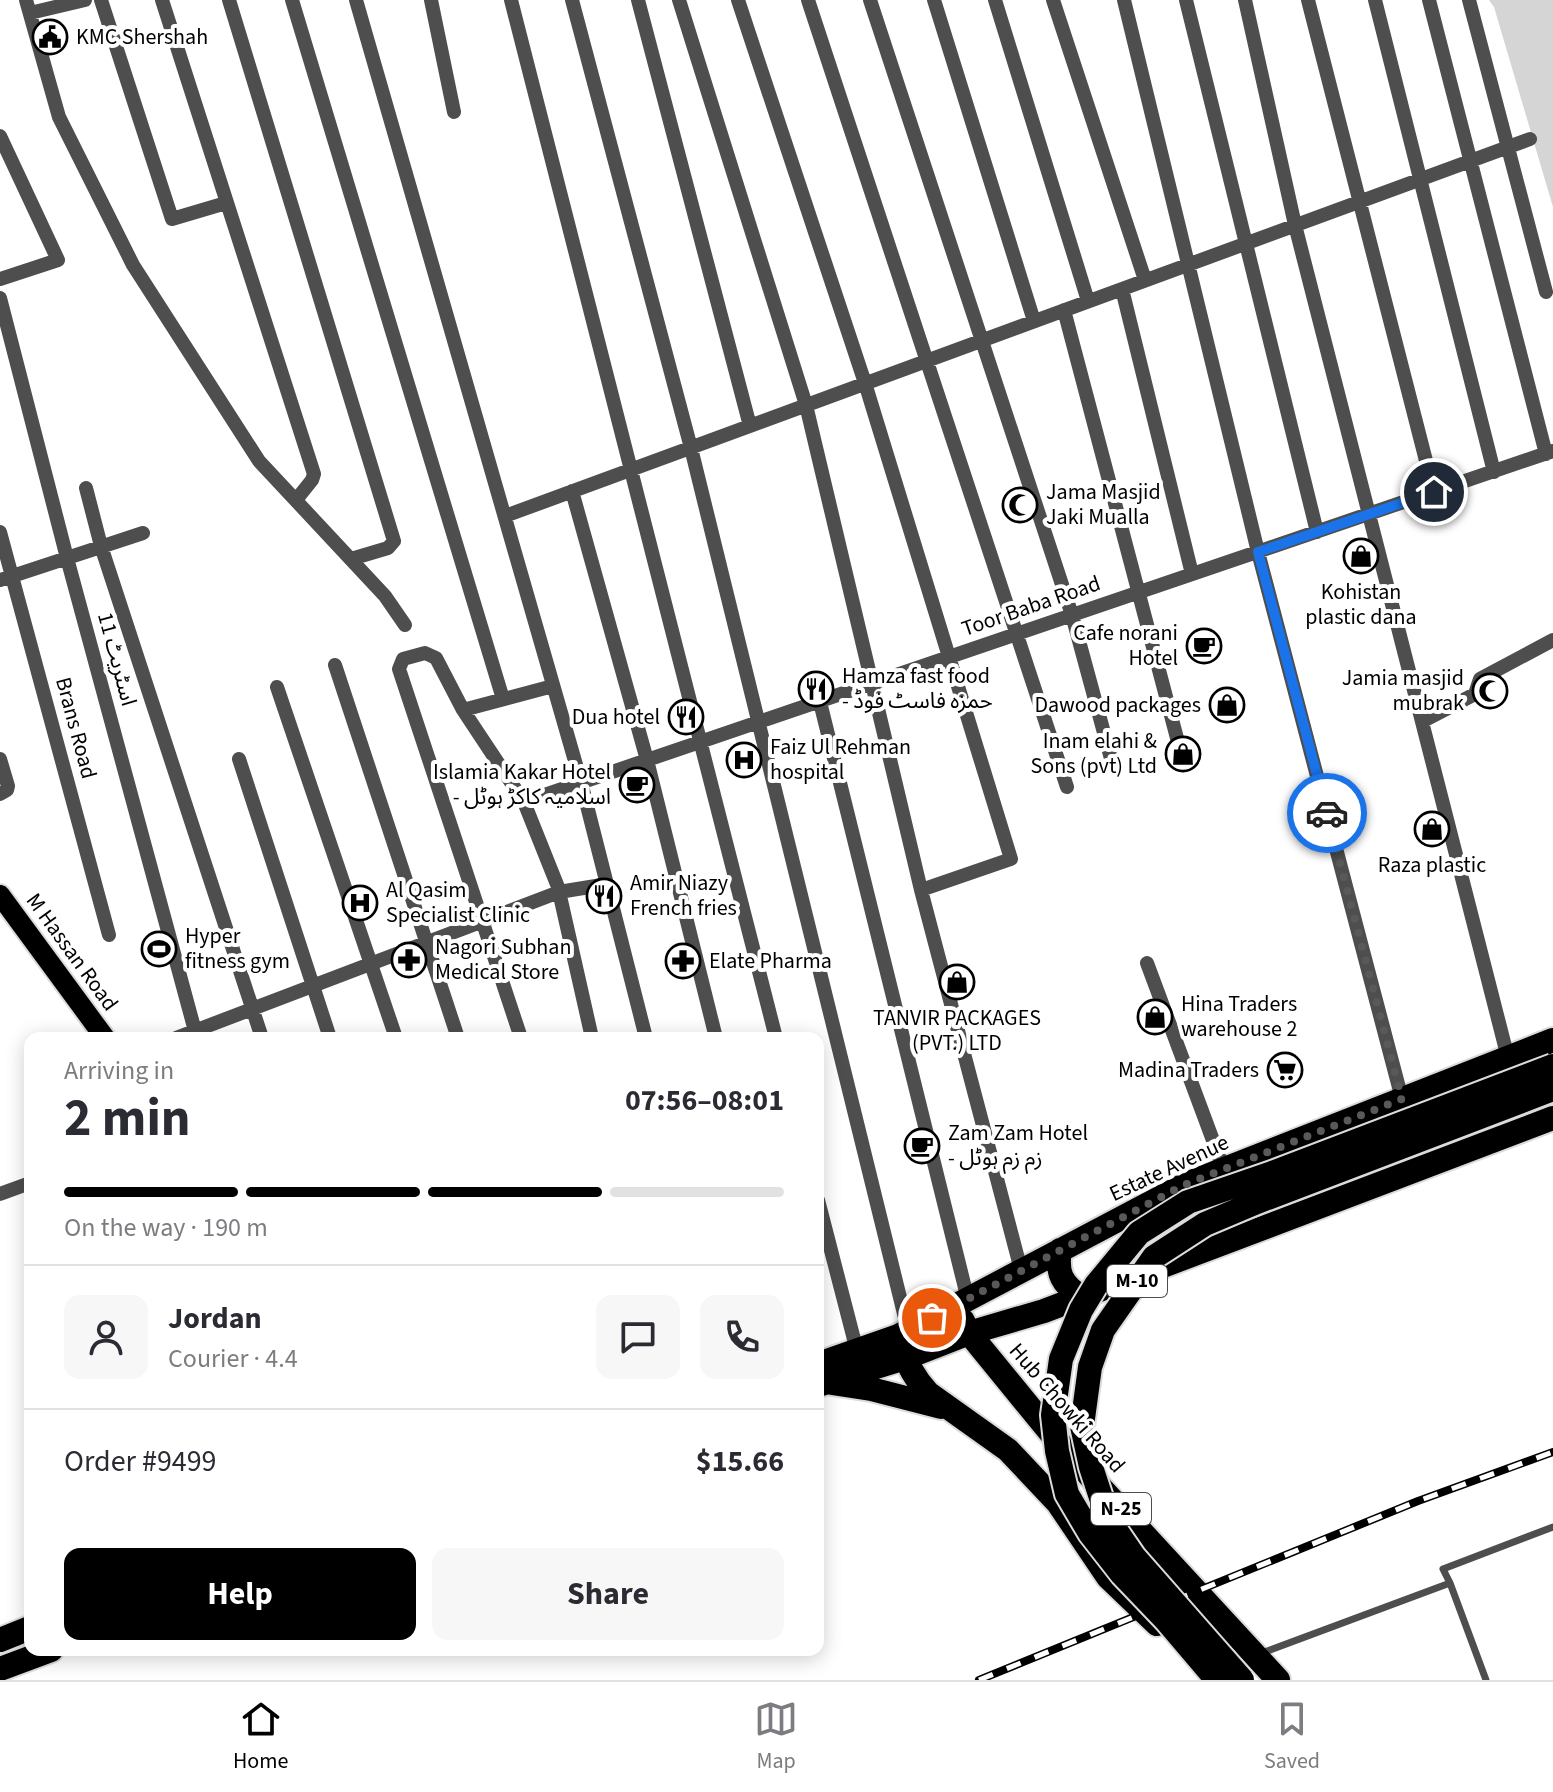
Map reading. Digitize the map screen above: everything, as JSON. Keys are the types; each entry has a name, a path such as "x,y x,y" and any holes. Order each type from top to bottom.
{"highway":[{"name":"Estate Avenue","path":"824,1376 904,1341 1021,1270 1184,1185 1553,1040"},
{"name":"M-10","path":"1217,1680 1122,1574 1090,1533 1067,1494 1053,1415 1061,1359 1081,1310 1096,1285 1139,1233 1188,1202 1553,1066"},
{"name":"M-10","path":"1242,1680 1134,1557 1108,1519 1082,1426 1090,1367 1103,1330 1154,1257 1205,1224 1553,1089"},
{"name":"Estate Avenue","path":"824,1375 857,1351 904,1341 969,1333 1033,1315 1553,1118"},
{"path":"1060,1250 1057,1264 1061,1278 1070,1290 1082,1297"},
{"name":"Hub Chowki Road","path":"962,1303 969,1333 1054,1437 1278,1680"},
{"name":"N-25","path":"904,1341 920,1385 1008,1450 1058,1503 1108,1577 1162,1627 1206,1680"},
{"path":"824,1378 951,1409"},
{"path":"0,1640 24,1630"},
{"path":"0,1669 35,1656"}],"main road":[{"name":"M Hassan Road","path":"0,895 101,1032"}],"street":[{"path":"85,0 28,6 59,117 133,265 259,461 385,596 405,625"},
{"path":"101,0 172,219 226,203"},
{"path":"162,0 314,474 296,500"},
{"path":"229,0 394,541 388,548 351,559"},
{"path":"292,0 503,699"},
{"path":"356,0 581,782 645,1032"},
{"path":"431,0 454,112"},
{"path":"511,0 774,1032"},
{"path":"572,0 691,448 904,1341"},
{"path":"638,0 750,426"},
{"path":"679,0 806,405 921,890 1021,1270"},
{"path":"738,0 865,383 1011,859 921,890"},
{"path":"808,0 1067,787"},
{"path":"870,0 1072,615 1113,766"},
{"path":"934,0 1034,321"},
{"path":"995,0 1088,301"},
{"path":"1053,0 1145,280"},
{"path":"1124,0 1258,552 1402,1099"},
{"path":"1186,0 1317,532"},
{"path":"1245,0 1295,225 1508,1058"},
{"path":"1308,0 1434,492"},
{"path":"1375,0 1494,472"},
{"path":"1429,0 1469,161 1549,453"},
{"path":"1469,0 1546,292"},
{"path":"0,136 58,260 0,279"},
{"path":"505,516 1530,139"},
{"path":"1122,289 1192,574"},
{"name":"اسٹریٹ 11","path":"0,298 195,1031"},
{"path":"1064,310 1178,742"},
{"name":"Toor Baba Road","path":"524,802 1549,453"},
{"path":"86,488 101,546 260,1032"},
{"path":"572,491 647,760 715,1032"},
{"name":"Brans Road","path":"0,532 6,578 109,935"},
{"path":"6,578 143,533"},
{"path":"1423,721 1475,694 1480,679 1553,640"},
{"path":"519,1032 399,669 403,659 425,653 436,658 463,710 524,802 559,892 591,1032"},
{"path":"335,665 456,1032"},
{"path":"463,710 553,686"},
{"path":"277,687 394,1032"},
{"path":"820,702 962,1303"},
{"path":"0,759 8,786 0,794"},
{"path":"239,759 328,1032"},
{"path":"195,1031 559,892 608,884"},
{"path":"1147,963 1224,1170"},
{"path":"0,1194 24,1185"},
{"path":"824,1223 857,1351"}],"lane":[{"path":"1486,1680 1443,1569 1553,1527"},
{"path":"1256,1655 1450,1583"}],"shaded area":[{"path":"1489,0 1553,0 1553,207 1494,7"}],"railway":[{"path":"979,1680 1418,1501 1553,1452"}],"way so far":[{"path":"932,1318 1184,1185 1402,1099 1327,813"}],"place":[{"name":"KMC Shershah","path":"50,37"},
{"name":"Jama Masjid Jaki Mualla","path":"1020,505"},
{"name":"Kohistan plastic dana","path":"1361,556"},
{"name":"Cafe norani Hotel","path":"1204,646"},
{"name":"Hamza fast food - حمزہ فاسٹ فوڈ","path":"816,689"},
{"name":"Jamia masjid mubrak","path":"1490,691"},
{"name":"Dawood packages","path":"1227,705"},
{"name":"Dua hotel","path":"686,717"},
{"name":"Inam elahi & Sons (pvt) Ltd","path":"1183,754"},
{"name":"Faiz Ul Rehman hospital","path":"744,760"},
{"name":"Islamia Kakar Hotel - اسلامیہ کاکڑ ہوٹل","path":"637,785"},
{"name":"Raza plastic","path":"1432,829"},
{"name":"Amir Niazy French fries","path":"604,896"},
{"name":"Al Qasim Specialist Clinic","path":"360,903"},
{"name":"Hyper fitness gym","path":"159,949"},
{"name":"Nagori Subhan Medical Store","path":"409,960"},
{"name":"Elate Pharma","path":"683,961"},
{"name":"TANVIR PACKAGES (PVT.) LTD","path":"957,982"},
{"name":"Hina Traders warehouse 2","path":"1155,1017"},
{"name":"Madina Traders","path":"1285,1070"},
{"name":"Zam Zam Hotel - زم زم ہوٹل","path":"922,1146"}],"route":[{"path":"1327,813 1258,552 1434,492"}]}
